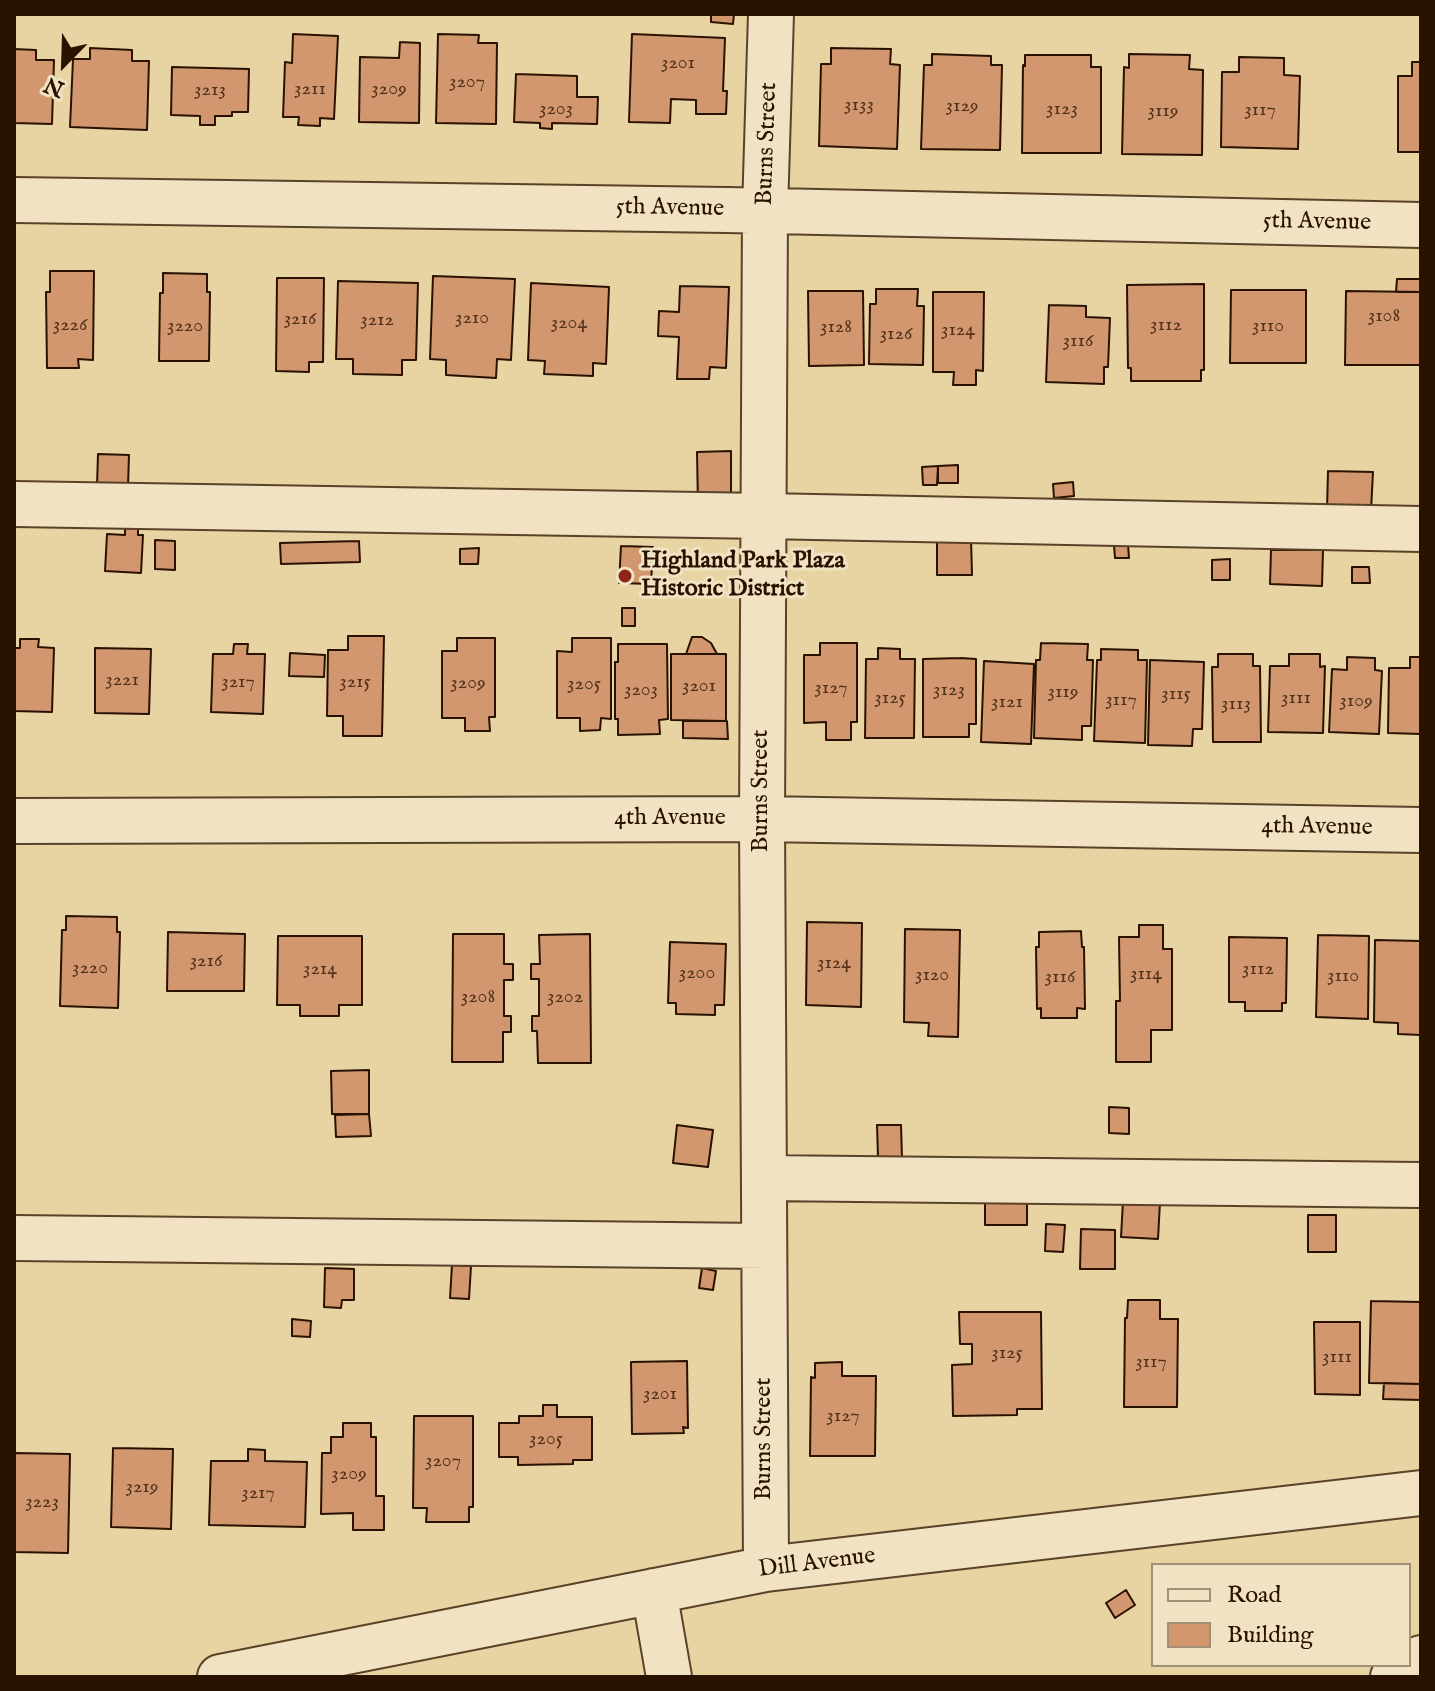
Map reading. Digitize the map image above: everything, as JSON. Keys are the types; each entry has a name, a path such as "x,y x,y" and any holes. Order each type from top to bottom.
{"street":[{"name":"Burns Street","path":"766,1569 762,819 765,211 771,14"},
{"name":"5th Avenue","path":"14,200 1421,225"},
{"path":"14,504 1421,529"},
{"name":"4th Avenue","path":"14,821 762,819 1421,830"},
{"path":"764,1178 1421,1185"},
{"path":"14,1238 764,1246"},
{"name":"Dill Avenue","path":"220,1677 766,1569 1421,1493"},
{"path":"654,1591 669,1677"}],"building":[{"path":"711,14 734,14 733,24 711,22"},
{"path":"293,34 338,36 334,119 320,118 320,126 298,125 299,117 283,117 285,62 292,63"},
{"path":"438,34 479,35 478,43 497,43 496,124 436,123"},
{"path":"632,34 725,38 723,91 727,91 726,114 696,114 696,100 671,99 670,123 629,122"},
{"path":"400,42 420,43 419,123 359,122 360,57 399,58"},
{"path":"90,48 132,50 132,61 149,61 147,130 70,127 73,59 90,59"},
{"path":"831,48 891,49 890,64 900,65 897,149 819,146 821,64 831,64"},
{"path":"14,49 36,50 36,60 54,60 52,124 14,123"},
{"path":"932,54 991,56 991,65 1002,65 1000,150 921,149 924,65 932,65"},
{"path":"1129,54 1190,55 1189,69 1203,70 1202,155 1122,154 1124,67 1129,68"},
{"path":"1025,55 1091,55 1091,67 1101,67 1101,153 1022,153"},
{"path":"1239,57 1284,58 1284,75 1300,76 1298,149 1221,147 1222,72 1239,72"},
{"path":"1412,62 1421,62 1421,152 1398,152 1398,76 1412,76"},
{"path":"172,67 249,69 248,112 215,116 215,125 200,125 200,116 171,115"},
{"path":"516,74 577,76 577,97 598,97 597,124 552,123 552,129 540,128 540,123 514,122"},
{"path":"50,271 94,271 93,360 78,359 79,368 47,368 46,292 50,292"},
{"path":"163,273 207,274 207,292 210,292 209,361 159,361"},
{"path":"433,276 515,279 511,360 497,359 496,378 446,375 446,360 430,359"},
{"path":"277,278 324,278 323,362 309,362 309,372 276,371"},
{"path":"1397,279 1421,279 1421,292 1396,292"},
{"path":"338,281 418,283 416,360 402,360 402,375 353,374 353,359 336,359"},
{"path":"531,283 609,287 606,364 593,363 593,376 544,374 545,361 528,360"},
{"path":"1204,284 1204,370 1201,370 1201,381 1131,381 1131,368 1128,368 1127,285"},
{"path":"680,286 729,287 726,368 710,367 709,379 677,379 679,337 658,336 659,311 679,312"},
{"path":"876,289 918,289 917,306 924,306 923,365 869,364 870,304 876,304"},
{"path":"1231,290 1306,290 1306,363 1230,363"},
{"path":"808,291 863,291 864,365 809,366"},
{"path":"1346,291 1421,292 1421,365 1345,365"},
{"path":"933,292 984,292 983,371 976,370 976,385 953,385 954,372 933,372"},
{"path":"1049,305 1086,306 1086,317 1110,318 1108,367 1104,367 1104,384 1046,382"},
{"path":"731,451 731,505 698,506 697,452"},
{"path":"98,454 129,455 128,487 97,486"},
{"path":"958,465 958,483 938,483 938,466"},
{"path":"938,466 937,485 923,485 922,467"},
{"path":"1328,471 1373,472 1371,511 1327,510"},
{"path":"1073,482 1074,496 1054,498 1053,484"},
{"path":"125,524 138,524 138,535 143,535 141,573 105,571 107,534 125,535"},
{"path":"971,538 972,575 937,575 937,539"},
{"path":"155,540 175,541 175,570 155,569"},
{"path":"359,541 360,562 281,564 280,543"},
{"path":"1128,544 1129,558 1115,558 1114,545"},
{"path":"621,546 653,547 651,584 619,583"},
{"path":"479,548 478,564 460,564 460,549"},
{"path":"1271,550 1323,550 1322,586 1270,584"},
{"path":"1230,559 1230,580 1212,580 1212,560"},
{"path":"1352,567 1369,567 1370,583 1352,583"},
{"path":"622,608 635,608 635,626 622,626"},
{"path":"348,636 384,636 382,736 343,736 343,716 327,716 328,650 348,650"},
{"path":"692,637 702,637 711,643 717,654 686,654"},
{"path":"457,638 495,638 495,717 489,717 490,731 465,731 465,718 442,718 442,651 457,651"},
{"path":"572,638 611,638 611,719 601,718 600,730 580,731 580,718 557,718 557,651 572,652"},
{"path":"20,639 39,639 38,647 54,648 52,712 14,711 14,648 20,648"},
{"path":"820,643 857,643 857,722 851,722 851,740 826,740 826,722 804,723 804,655 820,655"},
{"path":"1041,643 1088,644 1087,660 1093,660 1091,726 1082,726 1082,740 1034,738 1036,660 1040,660"},
{"path":"234,644 248,644 247,654 265,654 263,714 211,712 213,654 233,654"},
{"path":"618,644 667,644 668,719 659,720 660,734 618,735 615,662 618,662"},
{"path":"95,648 151,649 149,714 95,713"},
{"path":"878,648 900,649 900,659 915,659 914,738 865,738 866,659 878,659"},
{"path":"1101,649 1138,650 1138,660 1147,660 1145,743 1094,741 1097,660 1101,660"},
{"path":"290,653 325,655 324,677 289,676"},
{"path":"671,654 726,654 726,721 671,720"},
{"path":"1218,654 1253,654 1253,666 1260,666 1261,742 1213,742 1212,667 1218,667"},
{"path":"1289,654 1320,654 1320,667 1325,666 1323,733 1268,732 1270,666 1289,666"},
{"path":"1347,657 1375,658 1375,670 1382,671 1379,734 1329,732 1332,669 1347,670"},
{"path":"1410,657 1421,657 1421,734 1388,733 1389,668 1410,668"},
{"path":"923,659 976,659 976,724 969,724 969,737 923,737"},
{"path":"1150,660 1204,662 1202,729 1193,729 1192,746 1148,745"},
{"path":"984,661 1034,664 1031,744 981,742"},
{"path":"683,721 727,721 728,739 683,738"},
{"path":"66,916 117,917 117,932 120,932 118,1008 60,1006 62,930 66,930"},
{"path":"807,922 862,923 861,1007 806,1005"},
{"path":"1139,925 1163,925 1163,949 1172,949 1172,1030 1151,1030 1151,1062 1116,1062 1116,1001 1120,1001 1119,937 1139,937"},
{"path":"905,929 960,930 958,1037 928,1036 929,1023 904,1022"},
{"path":"1081,931 1085,1009 1077,1008 1077,1018 1041,1018 1041,1008 1037,1009 1036,947 1039,947 1039,932"},
{"path":"168,932 245,934 244,991 167,991"},
{"path":"453,934 504,934 504,964 513,964 513,980 504,980 504,1016 511,1016 511,1032 503,1032 503,1062 452,1062"},
{"path":"590,934 591,1063 538,1063 537,1031 532,1031 532,1016 539,1016 539,979 531,979 531,964 540,964 539,935"},
{"path":"1318,935 1369,936 1368,1019 1316,1017"},
{"path":"278,936 362,936 362,1005 339,1005 339,1016 300,1016 300,1005 277,1005"},
{"path":"1229,937 1287,938 1286,1003 1282,1003 1282,1011 1245,1011 1245,1002 1229,1002"},
{"path":"1375,940 1421,941 1421,1035 1398,1034 1398,1023 1374,1022"},
{"path":"670,942 726,944 724,1005 715,1005 715,1015 676,1014 676,1003 668,1003"},
{"path":"369,1070 369,1114 332,1114 331,1071"},
{"path":"1109,1107 1129,1108 1129,1134 1109,1133"},
{"path":"369,1114 371,1136 336,1137 335,1115"},
{"path":"677,1125 713,1130 708,1167 673,1163"},
{"path":"877,1125 901,1125 902,1158 878,1157"},
{"path":"985,1197 1027,1197 1027,1225 985,1225"},
{"path":"1123,1201 1160,1202 1158,1239 1121,1237"},
{"path":"1308,1215 1336,1215 1336,1252 1308,1252"},
{"path":"1046,1224 1065,1225 1063,1252 1045,1251"},
{"path":"1081,1229 1115,1230 1115,1269 1080,1269"},
{"path":"452,1265 471,1266 469,1299 450,1298"},
{"path":"325,1268 354,1269 354,1300 342,1300 341,1308 324,1307"},
{"path":"702,1268 716,1271 713,1290 699,1288"},
{"path":"1128,1300 1160,1300 1160,1319 1178,1319 1177,1407 1124,1407"},
{"path":"1371,1301 1421,1302 1421,1384 1369,1383"},
{"path":"959,1312 1041,1312 1042,1409 1017,1409 1017,1415 953,1416 952,1365 972,1364 972,1344 960,1344"},
{"path":"292,1319 311,1321 310,1337 292,1336"},
{"path":"1314,1322 1360,1322 1360,1395 1315,1394"},
{"path":"687,1361 688,1428 683,1427 684,1433 632,1434 631,1362"},
{"path":"842,1362 842,1376 876,1376 875,1456 810,1456 811,1377 815,1378 815,1363"},
{"path":"1384,1383 1421,1384 1421,1400 1383,1399"},
{"path":"543,1405 557,1405 557,1417 592,1417 592,1460 573,1460 573,1464 518,1465 518,1457 499,1457 499,1423 519,1423 519,1416 543,1416"},
{"path":"414,1416 473,1416 473,1507 469,1507 469,1522 426,1522 427,1508 413,1508"},
{"path":"343,1423 371,1423 371,1437 376,1437 376,1496 384,1496 384,1530 353,1530 353,1513 321,1514 322,1453 331,1453 331,1437 343,1437"},
{"path":"113,1448 173,1449 171,1529 111,1527"},
{"path":"248,1449 265,1450 265,1461 307,1462 305,1527 209,1525 211,1461 248,1461"},
{"path":"14,1453 70,1454 68,1553 14,1552"},
{"path":"1126,1590 1135,1605 1115,1618 1106,1603"}],"place":[{"name":"Highland Park Plaza Historic District","path":"625,576"}]}
